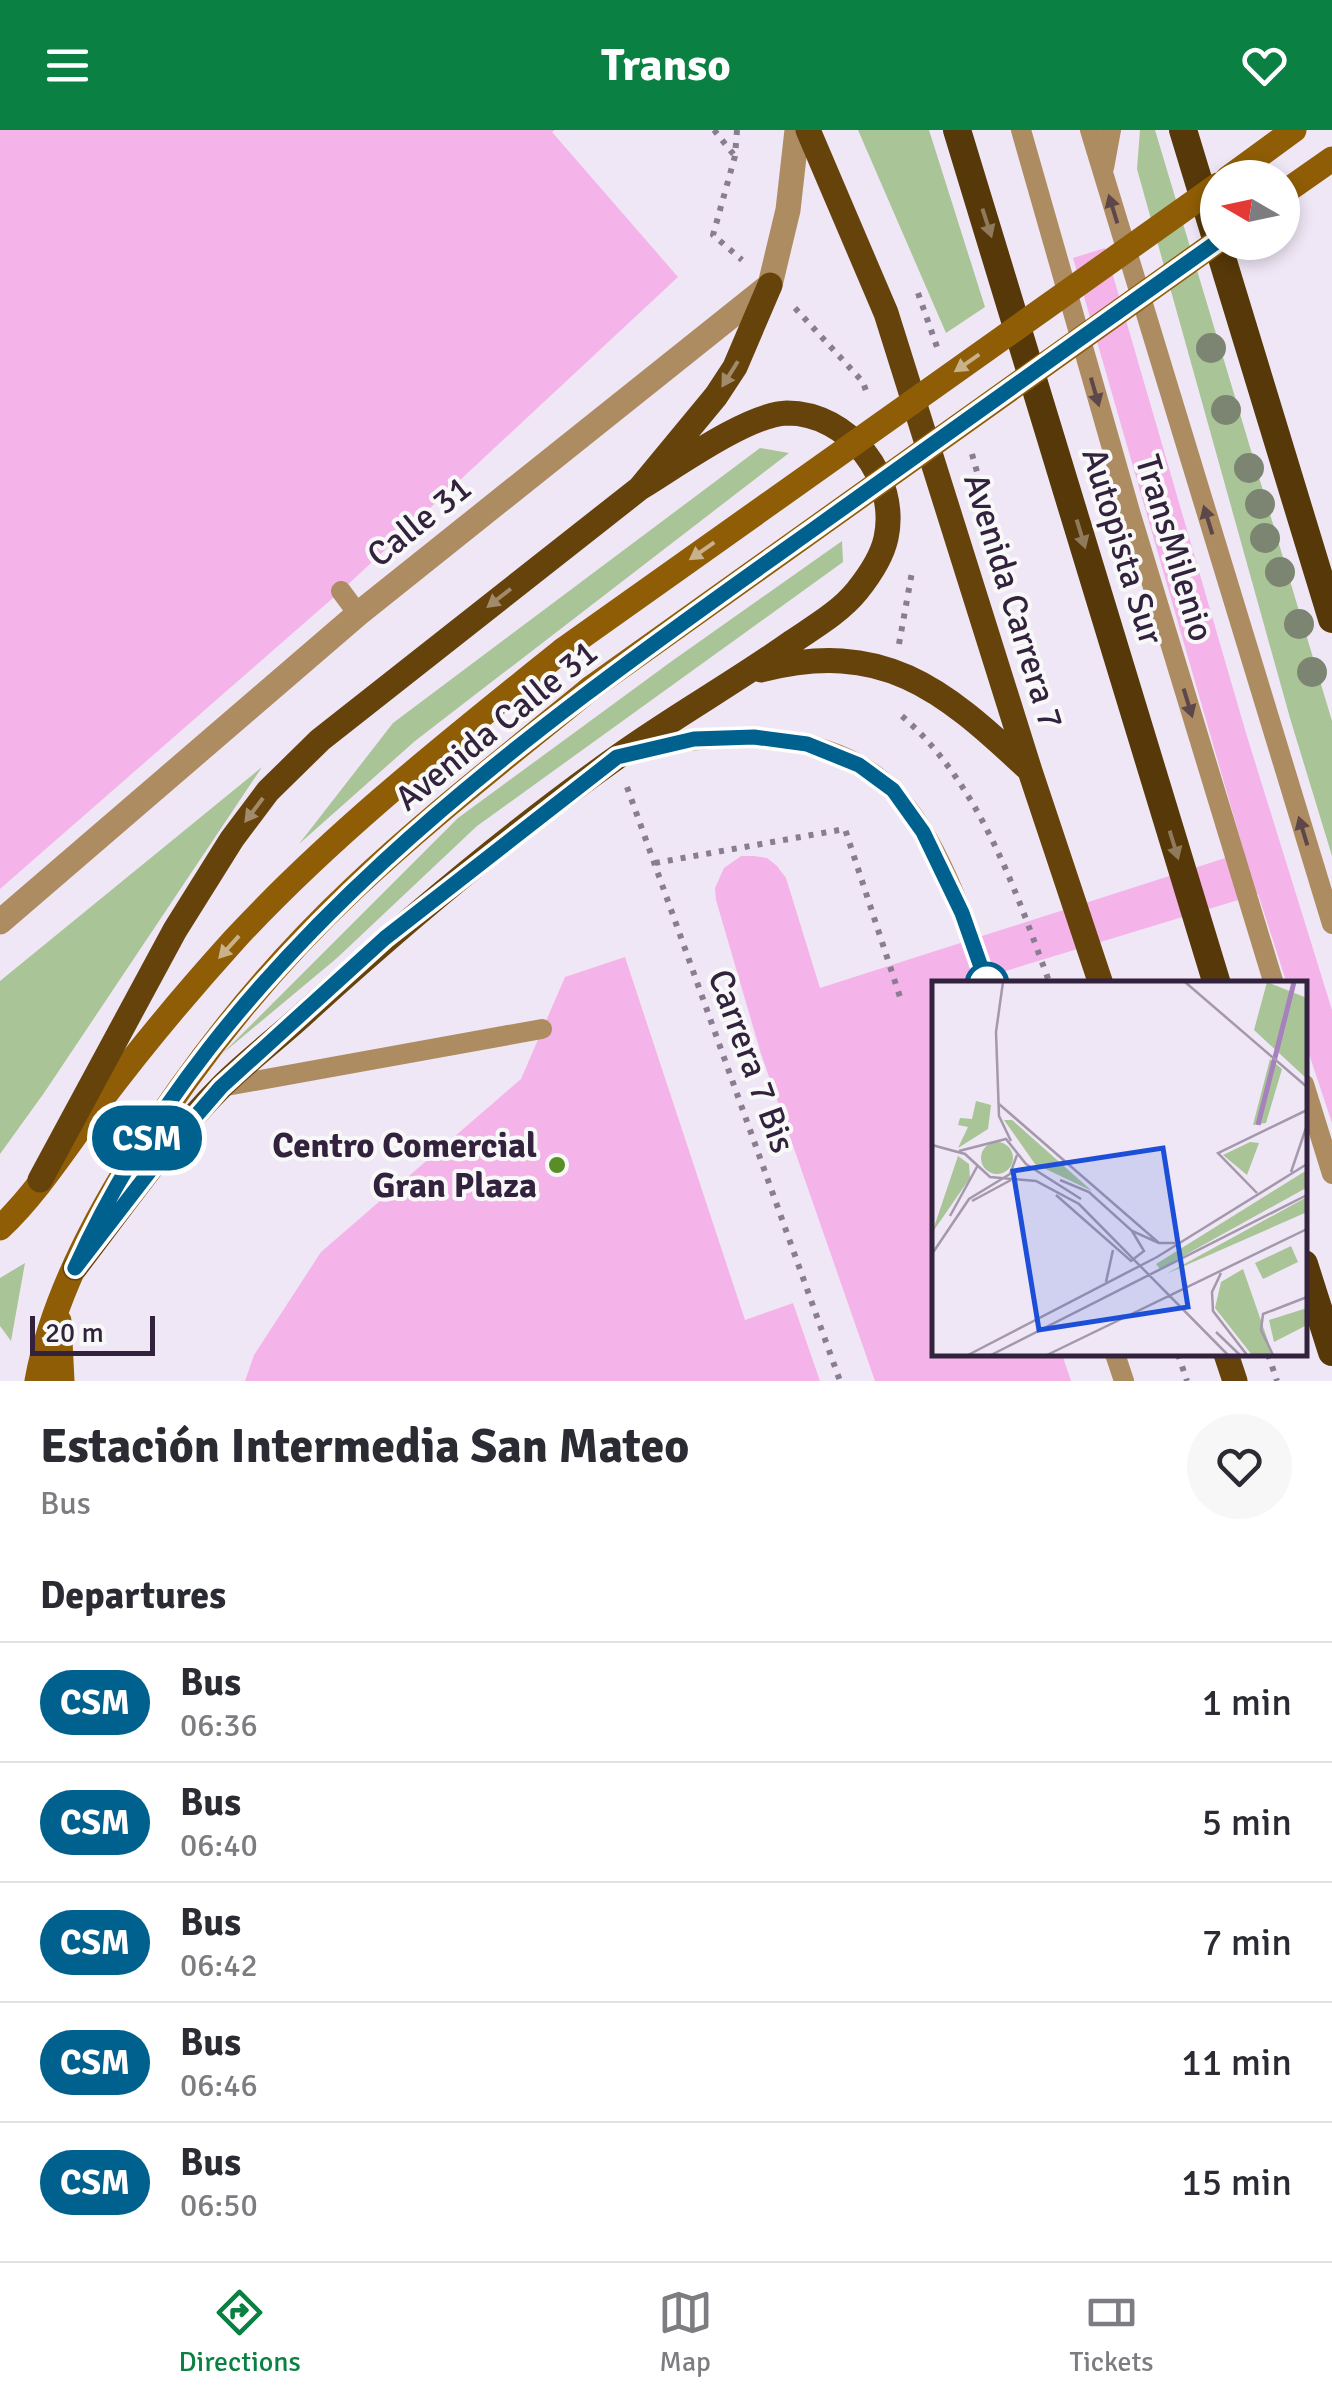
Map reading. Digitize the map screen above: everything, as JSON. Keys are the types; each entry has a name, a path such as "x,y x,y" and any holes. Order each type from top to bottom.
{"highway":[{"name":"Autopista Sur","path":"957,130 1216,981"},
{"path":"1183,130 1332,619"},
{"path":"1307,1273 1332,1352"}],"main road":[{"name":"Avenida Carrera 7","path":"808,130 886,313 1030,771 1101,981"},
{"path":"1253,160 1294,130"},
{"path":"1300,181 1332,159"},
{"name":"Avenida Calle 31","path":"0,1228 128,1064 235,939 328,848 423,764 564,650 1200,198"},
{"name":"Avenida Calle 31","path":"37,1381 43,1350 75,1268 104,1205 145,1140 239,1011 352,890 591,688 1200,254"},
{"path":"640,488 735,367 770,285"},
{"path":"40,1180 175,930 232,839 268,791 320,740 640,488 729,434 785,413 816,417 840,428 862,448 875,468 886,502 886,537 875,565 855,594 747,674 617,757 385,938 221,1087 163,1154 75,1268"},
{"path":"747,674 820,660 870,662 937,694 982,725 1030,771"},
{"path":"59,1308 62,1381"},
{"path":"1227,1356 1235,1381"}],"street":[{"path":"770,285 788,210 797,130"},
{"name":"Calle 31","path":"0,922 358,614 770,285"}],"lane":[{"name":"TransMilenio","path":"1020,130 1130,514 1273,981"},
{"name":"TransMilenio","path":"1090,130 1332,924"},
{"name":"TransMilenio","path":"1103,175 1110,130"},
{"path":"341,590 358,614"},
{"path":"617,757 694,739 754,737 807,744 859,765 893,790 923,832 962,913 986,981"},
{"path":"221,1087 542,1029"},
{"path":"1307,1094 1332,1174"},
{"path":"1116,1356 1124,1381"}],"path":[{"path":"714,130 735,156"},
{"path":"714,235 735,156 737,130"},
{"path":"892,710 932,746 971,801 996,846 1049,981"},
{"name":"Carrera 7 Bis","path":"617,757 840,1381"},
{"path":"655,863 846,829 902,1004"},
{"path":"1179,1356 1188,1381"},
{"path":"1269,1356 1277,1381"}],"green space":[{"path":"858,130 929,130 985,307 946,333"},
{"path":"1140,130 1155,130 1332,721 1332,856 1137,169"},
{"path":"760,448 789,453 415,741 299,844 393,723"},
{"path":"842,541 843,562 477,826 337,958 222,1054 458,818"},
{"path":"262,767 44,1093 0,1154 0,981"},
{"path":"25,1263 11,1341 0,1326 0,1278"}],"building":[{"path":"0,130 555,130 552,132 678,277 341,591 0,889"},
{"path":"1105,248 1246,733 1332,1010 1332,1123 1307,1048 1307,981 1286,981 1258,894 973,981 932,981 932,1356 1063,1356 1071,1381 875,1381 761,1054 716,900 715,888 724,868 741,856 767,858 777,866 786,878 820,988 1244,852 1073,258"},
{"name":"Centro Comercial Gran Plaza","path":"625,957 745,1320 793,1303 820,1381 245,1381 254,1355 321,1252 521,1079 565,977"}],"bus line":[{"name":"CSM","path":"986,981 962,913 923,832 893,790 859,765 807,744 754,737 694,739 617,757 385,938 221,1087 163,1154 75,1268 104,1205 196,1065 239,1011 352,890 591,688 1200,254"}],"place":[{"name":"Centro Comercial Gran Plaza","path":"557,1165"}]}
